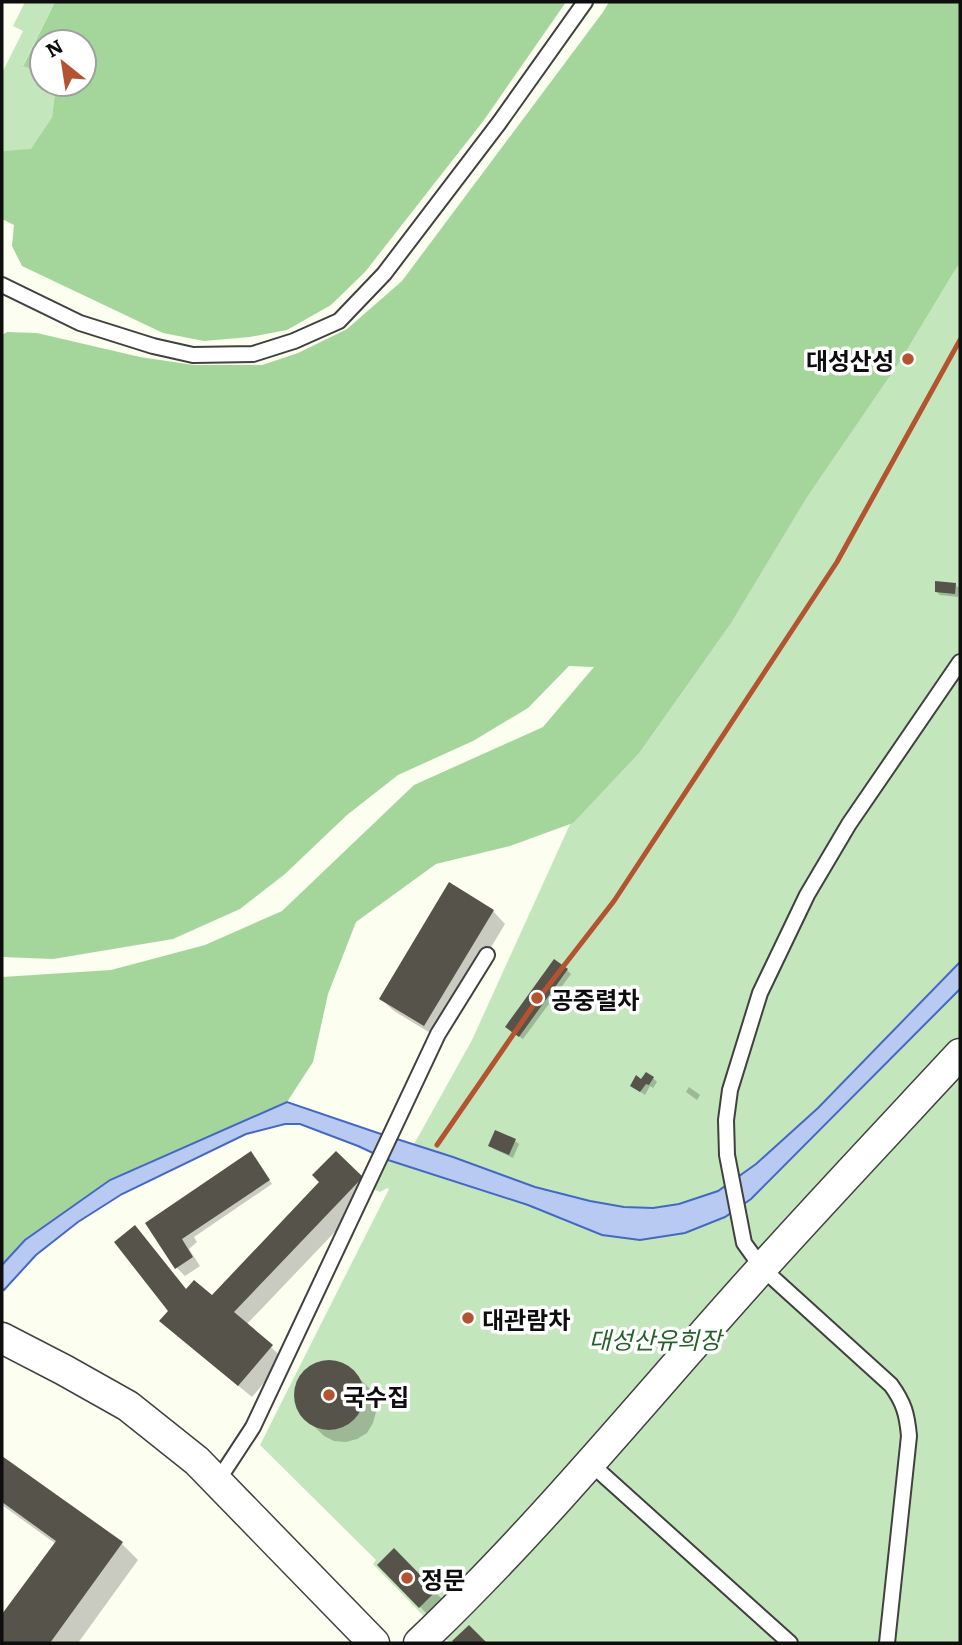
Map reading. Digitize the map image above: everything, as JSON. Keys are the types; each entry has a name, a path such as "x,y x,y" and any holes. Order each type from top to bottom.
{"street":[{"path":"419,1643 463,1600 590,1463 762,1268 960,1054"},
{"path":"2,1338 128,1406 197,1461 374,1643"}],"lane":[{"path":"2,285 80,323 192,355 253,354 294,341 339,321 384,274 409,242 499,123 585,2"},
{"path":"887,1643 909,1437 907,1414 891,1385 762,1268 744,1243 727,1155 726,1121 730,1090 760,993 807,895 857,813 960,662"},
{"path":"217,1482 253,1427 438,1034 487,955"},
{"path":"590,1463 790,1643"}],"green space":[{"path":"25,2 55,2 42,28 28,28 28,55 23,65 28,67 28,98 54,98 52,117 31,150 2,151 2,73 23,31 13,26"},
{"path":"55,2 566,2 484,120 365,272 331,305 287,330 204,341 163,333 22,266 12,246 14,225 2,219 2,151 31,149 52,117 54,98 98,98 98,28 42,28"},
{"path":"609,2 960,2 960,263 900,361 807,497 731,623 639,753 573,823 510,846 436,864 356,922 328,994 313,1062 287,1102 110,1180 25,1240 2,1265 2,977 111,970 205,945 282,911 414,785 543,727 594,667 569,666 528,708 473,741 398,775 347,815 285,874 240,909 173,939 53,959 2,957 2,335 7,332 37,333 140,357 194,365 262,365 298,353 347,329 402,281"},
{"name":"대성산유희장","path":"960,212 960,1643 450,1643 373,1564 376,1560 260,1445 389,1189 380,1192 373,1189 388,1160 403,1164 472,1040 606,745"}],"water":[{"path":"960,962 960,989 751,1199 725,1217 685,1233 640,1240 602,1235 528,1205 388,1160 300,1124 285,1124 246,1134 122,1194 78,1222 36,1255 4,1290 2,1289 2,1265 25,1240 110,1180 287,1102 535,1187 590,1201 624,1207 653,1208 679,1204 718,1191 756,1164 818,1108"}],"building":[{"path":"935,581 956,583 955,594 935,592"},
{"path":"449,882 494,910 424,1026 379,999"},
{"name":"공중렬차","path":"554,959 568,969 519,1037 505,1027"},
{"path":"646,1072 654,1077 649,1085 646,1084 640,1092 630,1086 636,1075 641,1079"},
{"path":"495,1130 516,1139 509,1155 488,1146"},
{"path":"251,1151 270,1180 182,1239 193,1257 175,1269 145,1223"},
{"path":"336,1151 363,1177 234,1312 273,1345 238,1386 159,1321 168,1311 114,1242 135,1225 186,1289 194,1280 212,1295 319,1182 312,1175"},
{"name":"국수집","path":"329,1360 354,1370 364,1395 354,1420 329,1430 304,1420 294,1395 304,1370"},
{"path":"2,1456 123,1542 50,1643 2,1643 2,1614 56,1541 2,1502"},
{"name":"정문","path":"394,1548 436,1591 419,1608 377,1565"},
{"name":"정문","path":"469,1625 487,1643 452,1641"}],"railway":[{"path":"437,1145 535,1003 614,901 837,562 960,340"}],"place":[{"name":"대성산성","path":"908,359"},
{"name":"공중렬차","path":"537,998"},
{"name":"대관람차","path":"468,1318"},
{"name":"국수집","path":"329,1395"},
{"name":"정문","path":"407,1578"}]}
